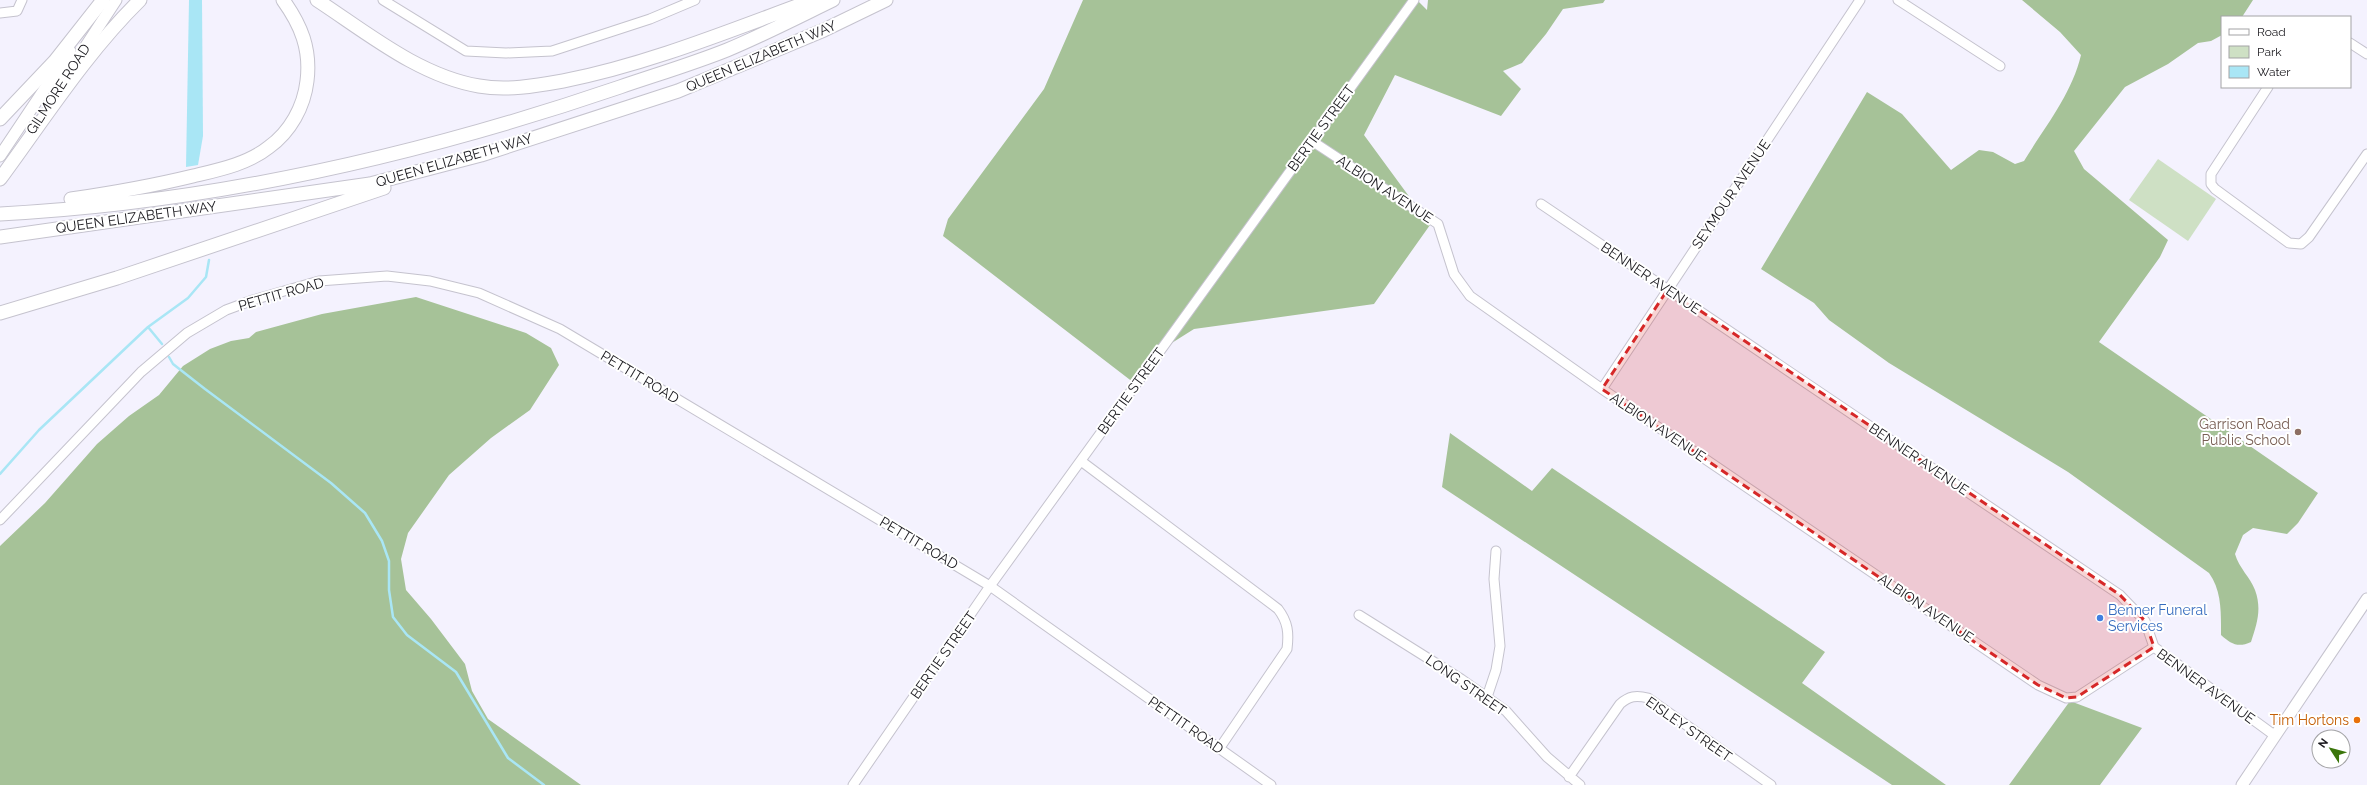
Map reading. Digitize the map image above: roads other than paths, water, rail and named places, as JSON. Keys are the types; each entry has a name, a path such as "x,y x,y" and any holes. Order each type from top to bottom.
{"highway":[{"path":"0,119 55,61 103,0"},
{"path":"0,179 96,49 118,21 140,0"},
{"path":"0,210 142,188 224,169 269,148 293,122 306,88 309,70 304,37 295,16 283,0"},
{"path":"317,0 411,60 437,73 479,86 526,88 594,75 642,62 813,0"},
{"name":"QUEEN ELIZABETH WAY","path":"0,214 34,212 229,189 335,167 477,131 573,103 726,50 833,0"},
{"name":"QUEEN ELIZABETH WAY","path":"0,237 370,184 481,155 678,91 824,30 886,0"},
{"path":"0,312 117,278 481,155"}],"main road":[{"name":"GILMORE ROAD","path":"0,156 103,0"},
{"name":"GILMORE ROAD","path":"0,179 116,0"},
{"path":"2242,785 2274,735 2367,599"}],"street":[{"path":"0,13 17,11 22,0"},
{"path":"383,0 466,51 506,53 552,51 650,19 695,0"},
{"name":"BERTIE STREET","path":"853,785 990,586 1414,0"},
{"name":"SEYMOUR AVENUE","path":"1602,389 1860,0"},
{"path":"1898,0 2000,66"},
{"path":"2351,44 2367,54"},
{"path":"2267,88 2211,174 2210,179 2215,189 2289,243 2301,244 2318,225 2367,154"},
{"name":"ALBION AVENUE","path":"1312,141 1438,224 1454,274 1470,296 1602,389 2038,685 2066,698 2077,698 2154,647"},
{"name":"BENNER AVENUE","path":"1541,204 2120,595 2145,621 2154,647 2274,735"},
{"name":"PETTIT ROAD","path":"0,520 141,372 187,333 226,310 253,300 319,281 387,276 430,281 479,293 560,329 990,586 1271,785"},
{"path":"1081,461 1278,609 1284,618 1289,633 1287,649 1219,749"},
{"path":"1487,697 1496,670 1500,646 1494,579 1496,551"},
{"name":"LONG STREET","path":"1359,616 1487,697 1506,711 1547,757 1580,785"},
{"name":"EISLEY STREET","path":"1569,777 1620,704 1629,697 1640,696 1648,698 1770,785"}],"water":[{"path":"189,0 202,0 203,136 198,165 186,167"}],"waterway":[{"path":"0,474 39,430 148,327 188,298 206,277 209,260"},
{"path":"148,327 162,344"},
{"path":"169,357 173,364 331,483 365,513 382,541 389,561 389,590 393,617 407,635 456,672 508,758 544,785"}],"place":[{"name":"Garrison Road Public School","path":"2298,432"},
{"name":"Benner Funeral Services","path":"2100,618"},
{"name":"Tim Hortons","path":"2357,720"}]}
